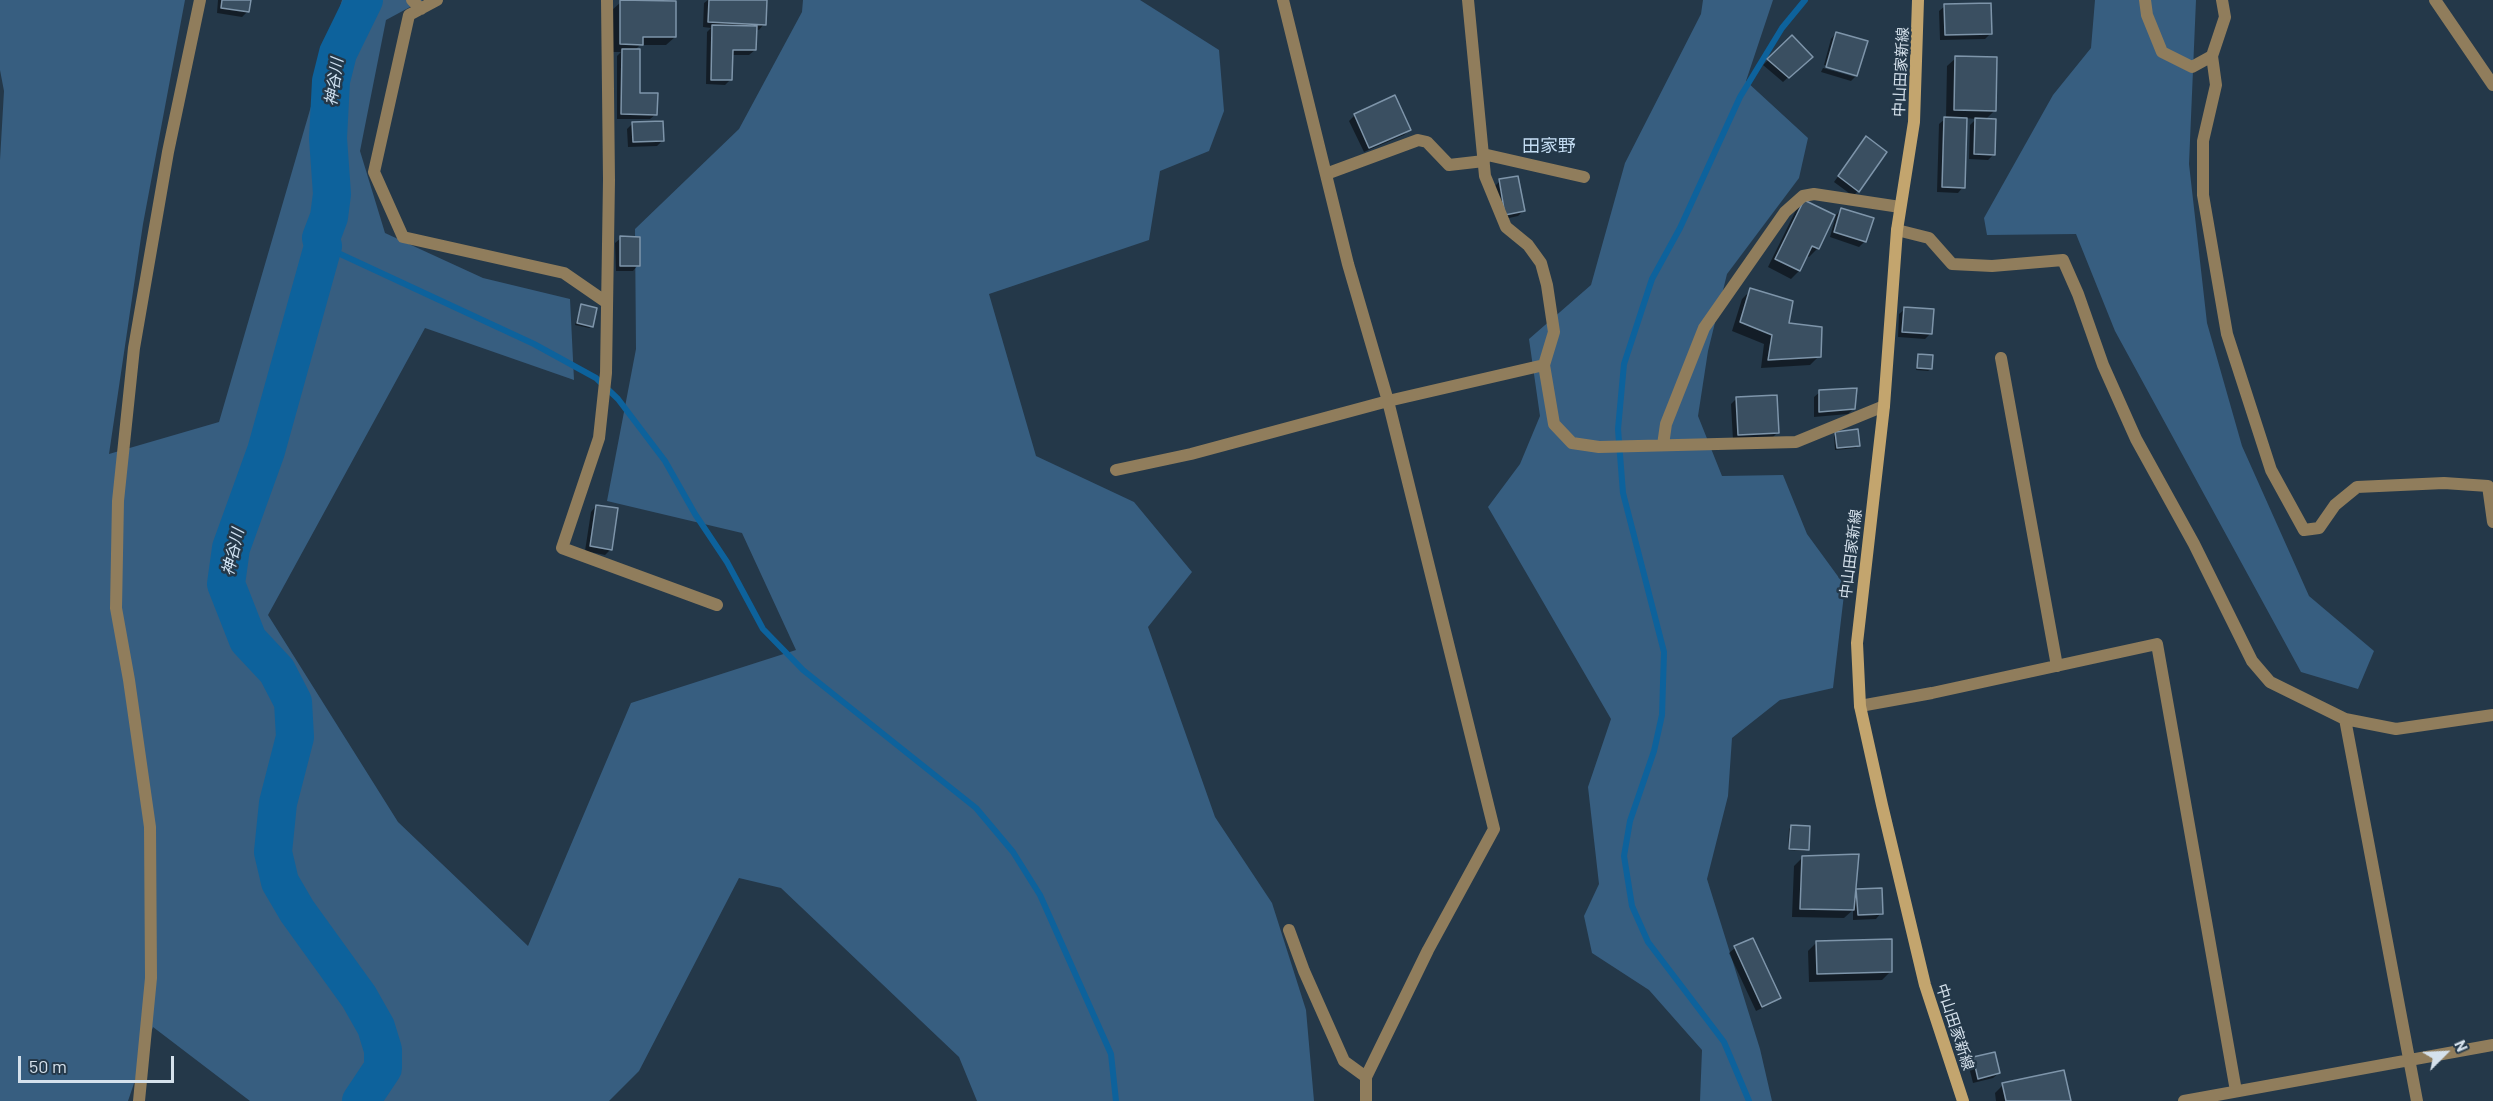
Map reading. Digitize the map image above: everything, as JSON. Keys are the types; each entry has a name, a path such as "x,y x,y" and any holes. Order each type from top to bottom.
{"main road":[{"name":"中山田家新線","path":"1918,0 1914,122 1896,230 1884,406 1857,643 1860,706 1925,985 1962,1101"}],"street":[{"path":"139,1101 151,978 150,827 129,680 116,608 118,501 134,348 168,152 200,0"},
{"path":"437,0 416,5 409,15 374,172 403,237 564,273 606,302"},
{"path":"607,0 609,180 606,373 599,438 562,548 717,605"},
{"path":"1283,0 1348,264 1388,401 1494,829 1428,950 1366,1077 1366,1101"},
{"path":"1468,0 1485,176 1506,227 1528,245 1541,263 1547,285 1554,332 1544,364 1554,424 1572,443 1599,447 1796,442 1884,406"},
{"path":"2145,0 2147,15 2162,52 2192,67 2212,56"},
{"path":"2222,0 2224,17 2212,56 2216,85 2203,141 2203,195 2227,334 2271,470 2304,530 2319,528 2335,505 2357,487 2444,483 2488,486 2493,522"},
{"path":"2434,0 2493,85"},
{"path":"1326,174 1418,140 1427,142 1449,165 1484,157 1584,177"},
{"path":"1663,445 1666,424 1704,328 1785,212 1803,196 1814,194 1900,207"},
{"path":"1896,230 1929,238 1952,264 1992,266 2063,260 2078,294 2103,365 2136,439 2194,544 2252,661 2270,682 2345,719 2396,729 2493,715"},
{"path":"2001,358 2057,666"},
{"path":"1116,470 1191,454 1388,401 1544,364"},
{"path":"1860,706 1932,693 2157,644 2236,1091"},
{"path":"2345,719 2417,1101"},
{"path":"1289,930 1304,971 1344,1061 1366,1077"},
{"path":"2184,1101 2493,1045"}],"shaded area":[{"path":"0,0 185,0 143,224 109,454 219,422 342,0 423,0 386,20 360,151 385,233 483,278 570,299 574,380 425,328 268,615 398,822 528,946 631,703 796,650 742,533 607,501 636,349 635,229 739,129 802,12 803,0 1140,0 1219,50 1224,111 1209,151 1160,171 1149,240 989,294 1036,456 1134,502 1192,572 1148,627 1215,817 1272,903 1306,1010 1314,1101 977,1101 959,1057 781,888 739,878 639,1071 609,1101 250,1101 153,1027 128,1101 0,1101 0,160 4,91 0,70"},
{"path":"1703,0 1773,0 1746,81 1808,138 1799,178 1727,274 1708,351 1698,416 1722,476 1783,475 1807,534 1845,586 1833,688 1780,700 1732,738 1728,796 1707,879 1760,1049 1772,1101 1700,1101 1702,1050 1649,990 1592,953 1584,916 1599,884 1588,787 1611,719 1488,507 1520,464 1540,416 1529,339 1591,285 1625,163 1701,14"},
{"path":"2095,0 2196,0 2189,164 2207,323 2242,446 2309,596 2374,651 2358,689 2301,672 2115,331 2076,234 1987,235 1984,218 2053,95 2091,48"}],"building":[{"path":"222,0 251,0 249,12 221,8"},
{"path":"620,0 676,1 676,37 643,37 643,45 620,44"},
{"path":"709,0 767,0 766,25 708,22"},
{"path":"1991,3 1992,34 1945,35 1944,4"},
{"path":"712,25 757,26 756,50 733,50 732,80 711,80"},
{"path":"1836,32 1868,41 1857,76 1826,67"},
{"path":"1792,35 1813,57 1789,78 1767,59"},
{"path":"622,49 640,49 640,93 658,93 657,115 621,114"},
{"path":"1955,56 1997,57 1996,111 1954,110"},
{"path":"1395,95 1411,130 1369,148 1354,114"},
{"path":"1944,117 1967,118 1965,188 1942,187"},
{"path":"1975,118 1996,119 1995,155 1974,154"},
{"path":"663,121 664,141 633,142 632,122"},
{"path":"1866,136 1887,152 1859,192 1838,176"},
{"path":"1518,176 1525,211 1505,215 1499,179"},
{"path":"1804,200 1835,215 1819,249 1812,246 1800,271 1775,259"},
{"path":"1841,208 1874,218 1866,242 1834,232"},
{"path":"620,236 640,237 640,266 620,266"},
{"path":"1750,288 1793,301 1789,323 1822,327 1821,357 1768,360 1772,335 1740,322"},
{"path":"581,304 597,308 593,327 577,323"},
{"path":"1904,307 1934,309 1932,334 1902,332"},
{"path":"1918,354 1933,355 1932,369 1917,368"},
{"path":"1857,388 1855,409 1819,412 1819,390"},
{"path":"1777,395 1779,433 1738,435 1736,397"},
{"path":"1858,429 1860,446 1837,448 1835,432"},
{"path":"596,505 618,508 612,550 590,546"},
{"path":"1791,825 1810,826 1809,850 1789,849"},
{"path":"1859,854 1854,910 1800,909 1802,856"},
{"path":"1882,888 1883,914 1858,915 1856,889"},
{"path":"1753,938 1781,998 1762,1007 1734,946"},
{"path":"1892,939 1892,972 1817,974 1816,941"},
{"path":"1995,1052 2000,1073 1978,1079 1973,1057"},
{"path":"2064,1070 2071,1101 2006,1101 2002,1083"}],"waterway":[{"name":"神谷川","path":"361,1101 383,1068 383,1050 376,1027 359,997 297,911 280,882 273,852 278,803 295,737 293,702 277,671 248,640 226,584 231,548 266,451 323,246 321,238 329,217 332,194 328,138 331,81 338,53 364,0"},
{"path":"1749,1101 1724,1042 1648,942 1632,906 1624,856 1630,821 1654,751 1662,715 1664,652 1623,493 1618,429 1624,364 1652,279 1680,228 1740,97 1782,28 1805,0"},
{"path":"323,246 534,344 596,378 618,399 665,461 695,514 727,562 763,629 803,670 976,808 1013,852 1040,895 1111,1054 1116,1101"}],"district":[{"name":"田家野","path":"1549,146"}]}
